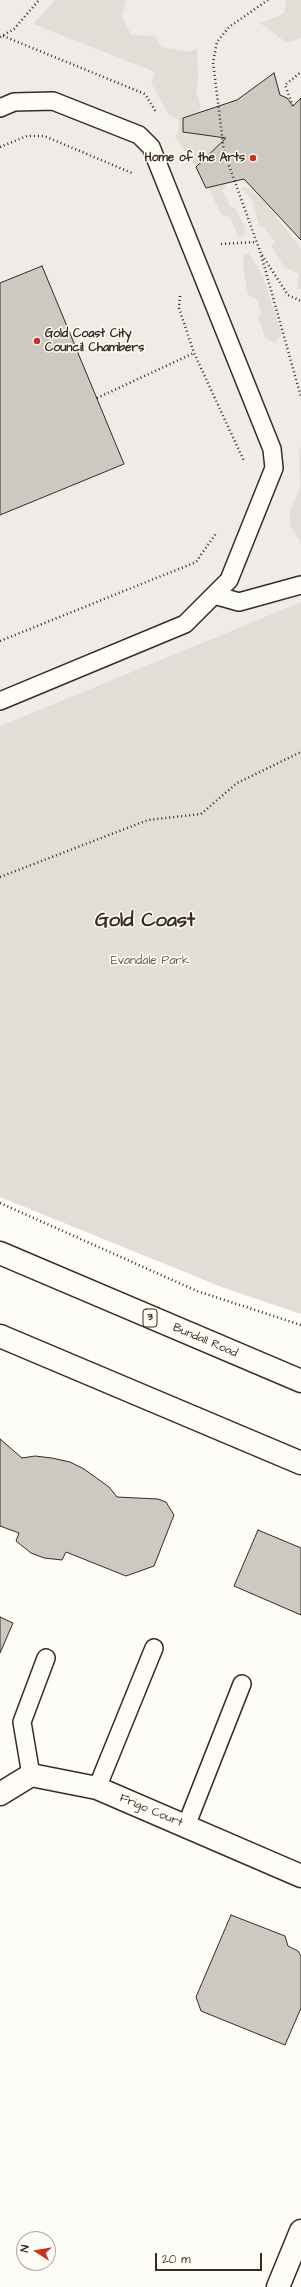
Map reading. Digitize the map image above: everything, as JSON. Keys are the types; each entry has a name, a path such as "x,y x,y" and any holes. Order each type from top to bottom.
{"main road":[{"name":"Bundall Road","path":"0,1253 301,1381"},
{"path":"0,1336 301,1463"},
{"path":"0,1794 32,1775"},
{"name":"Frigo Court","path":"32,1775 97,1788 301,1876"},
{"path":"278,2287 301,2231"}],"lane":[{"path":"0,108 14,102 53,101 138,135 150,147 272,449 274,468 229,580 185,624 0,701"},
{"path":"214,595 239,602 301,586"},
{"path":"97,1788 154,1648"},
{"path":"32,1775 22,1722 46,1658"},
{"path":"186,1826 242,1684"}],"path":[{"path":"0,37 14,29 39,0"},
{"path":"268,0 229,27 217,42 212,62 224,152 260,251 301,397"},
{"path":"293,106 285,85 301,72"},
{"path":"0,147 27,136 44,136 133,174"},
{"path":"260,251 288,295 301,301"},
{"path":"181,289 179,308 194,353 245,464"},
{"path":"97,398 194,353"},
{"path":"0,640 196,562 218,530"},
{"path":"0,877 148,820 201,814 237,782 301,752"},
{"path":"0,1203 196,1291 301,1325"}],"shaded area":[{"path":"0,0 301,0 301,602 0,726"}],"green space":[{"path":"55,0 126,0 122,16 131,35 155,36 161,47 190,52 197,48 198,77 196,96 198,96 201,110 183,118 183,132 226,138 196,167 175,136 179,132 178,119 169,115 151,83 155,72 33,24"},
{"path":"286,0 301,0 301,38 287,43 260,23 284,14"},
{"path":"225,184 223,191 230,206 236,209 246,229 243,236 239,238 230,217 221,215 209,188"},
{"path":"241,187 250,189 268,206 301,249 301,289 297,289 299,274 284,267 271,246 275,243 265,228 259,226 253,202"},
{"path":"249,253 263,276 282,334 275,343 265,338 258,316 261,314 257,299 248,295 243,267 244,256"},
{"path":"299,447 301,448 301,544 290,525 290,511 300,488"},
{"name":"Evandale Park","path":"301,602 301,1314 224,1288 0,1197 0,726"}],"building":[{"name":"Home of the Arts","path":"274,73 280,95 287,98 293,106 301,98 301,240 244,179 206,188 196,167 226,138 183,132 183,118 237,100"},
{"name":"Gold Coast City Council Chambers","path":"42,266 124,464 0,515 0,283"},
{"path":"0,1439 22,1458 35,1456 70,1462 84,1469 109,1487 117,1497 158,1499 166,1502 174,1515 154,1566 126,1576 66,1552 62,1560 44,1558 31,1553 16,1541 19,1533 0,1526"},
{"path":"258,1530 301,1548 301,1615 234,1586"},
{"path":"0,1617 13,1623 0,1653"},
{"path":"231,1915 285,1936 288,1946 298,1951 301,1956 301,2008 285,2045 201,2011 196,1997"}],"place":[{"name":"Home of the Arts","path":"253,158"},
{"name":"Gold Coast City Council Chambers","path":"37,341"}],"district":[{"name":"Gold Coast","path":"145,922"}]}
